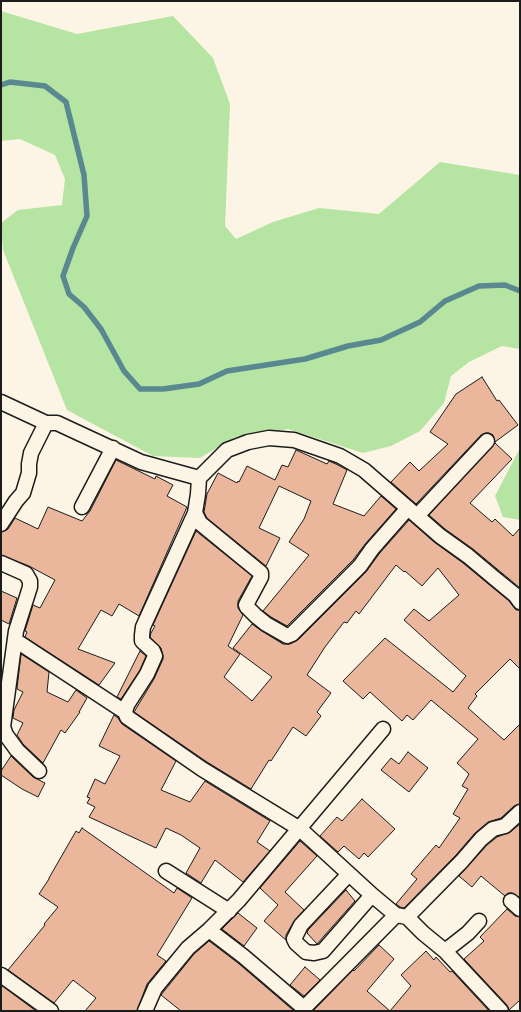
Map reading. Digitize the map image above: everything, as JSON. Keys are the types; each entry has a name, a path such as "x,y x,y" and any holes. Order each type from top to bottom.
{"street":[{"path":"1,402 46,423 57,423 141,462 199,478"},
{"path":"1,524 25,489 29,473 31,453 46,423"},
{"path":"125,712 127,706 147,674 155,656 142,641 143,627 195,513 199,478 227,450 248,442 268,438 294,440 340,456 356,464 440,536 468,556 515,595 520,602"},
{"path":"195,513 200,523 261,573 261,577 246,605 266,624 287,636 292,634 360,566 372,548 413,512 487,441"},
{"path":"82,506 113,448"},
{"path":"1,563 26,574 30,581 30,587 16,631 4,732 17,750 39,771"},
{"path":"15,640 125,712 131,721 202,769 300,829 372,895 402,916 445,951 501,1011"},
{"path":"145,1011 155,988 188,948 229,911 300,829 383,729"},
{"path":"209,930 243,956 303,1010 402,916 462,862 481,839 493,829 505,826 520,812"},
{"path":"166,871 229,911"},
{"path":"349,874 300,925 294,938 296,943 306,952 314,953 323,951 372,895"},
{"path":"445,951 468,933 479,921"},
{"path":"1,975 50,1011"}],"green space":[{"path":"1,11 77,34 173,16 213,58 230,104 225,226 236,239 273,222 319,208 379,214 440,162 520,175 520,349 502,346 469,362 451,376 444,403 420,431 391,446 363,453 288,429 235,437 200,458 153,456 67,410 3,250 1,223 18,210 62,205 65,179 55,155 20,139 1,141"},
{"path":"520,448 520,520 503,517 495,496"}],"building":[{"path":"482,377 497,401 499,400 518,425 495,442 493,435 489,433 481,435 416,504 391,482 410,462 419,471 448,444 430,432 456,394"},
{"path":"495,443 512,459 470,503 492,522 495,519 513,536 520,528 520,588 429,515"},
{"path":"296,450 327,464 329,461 347,470 333,504 364,516 381,496 396,509 353,560 287,626 263,611 309,555 289,542 304,519 311,501 279,486 259,528 280,538 266,566 207,518 204,512 207,494 218,473 237,483 238,481 239,482 247,466 275,480 282,465 288,467"},
{"path":"116,460 155,479 156,476 173,485 167,496 187,507 139,616 119,604 112,616 101,610 78,649 115,663 99,685 25,637 27,632 25,631 33,605 40,608 55,580 29,566 1,555 1,532 8,529 15,518 38,529 48,507 82,521 90,511"},
{"path":"409,520 434,542 463,563 509,601 516,610 520,610 520,669 510,659 475,694 477,696 468,708 504,740 520,724 520,804 514,806 501,818 488,822 475,833 456,855 404,908 396,904 417,879 411,874 436,845 439,848 460,818 453,814 468,789 462,786 469,774 457,763 478,739 431,700 413,720 407,715 402,721 370,692 363,699 343,681 385,638 453,692 466,676 404,620 414,609 429,621 459,595 438,568 422,586 396,565 359,614 356,611 347,623 344,622 325,647 307,675 331,693 317,712 321,716 306,736 293,727 271,761 269,760 251,789 207,762 134,712 154,679 163,659 161,648 150,637 155,626 153,625 196,531 252,576 238,601 238,608 243,615 228,646 240,654 224,677 252,701 272,677 233,648 252,624 283,644 290,644 298,640 366,572 379,554"},
{"path":"1,591 17,598 9,624 1,620"},
{"path":"140,651 146,656 140,670 121,699 117,697"},
{"path":"21,654 49,672 47,692 68,702 76,690 87,698 80,712 65,733 61,730 43,763 23,744 17,735 23,723 13,718 14,710 23,692 17,689"},
{"path":"114,715 122,724 176,761 161,790 190,802 205,781 270,821 257,842 270,851 243,882 215,860 201,883 186,873 200,848 181,835 166,828 156,848 89,817 95,807 87,803 90,798 87,797 95,779 105,784 120,756 99,746"},
{"path":"408,752 428,768 409,792 381,770 391,758 399,764"},
{"path":"11,756 33,777 45,783 38,797 22,789 1,775 1,771"},
{"path":"362,799 395,829 368,857 364,853 359,859 344,846 338,852 320,836 337,817 342,821"},
{"path":"520,824 520,898 512,893 508,893 505,896 481,876 472,887 459,876 487,845 497,837 510,832"},
{"path":"82,828 174,893 177,888 192,898 157,955 166,961 147,984 137,1011 85,1011 96,998 73,980 54,1003 8,970 58,907 39,894 76,831 79,833"},
{"path":"300,841 317,856 285,892 304,910 294,921 286,935 286,940 264,921 278,905 260,888"},
{"path":"346,890 355,901 317,944 307,933 308,930"},
{"path":"507,909 515,916 520,917 520,1000 509,1010 507,1005 464,959 484,941 480,937"},
{"path":"238,913 257,928 244,946 222,929"},
{"path":"209,941 238,963 294,1011 181,1011 161,995 194,954"},
{"path":"379,945 394,959 367,991 390,1011 313,1011 353,970 354,971"},
{"path":"426,951 434,960 436,957 450,972 452,971 489,1011 390,1011 411,986 401,975"},
{"path":"305,967 320,980 304,996 290,985"},
{"path":"1,985 36,1011 1,1011"}],"waterway":[{"path":"1,85 10,82 45,86 66,102 84,175 87,216 63,276 69,294 84,307 101,329 124,371 140,389 163,389 199,384 227,371 305,359 348,346 381,340 420,322 445,301 479,286 505,285 520,291"}]}
